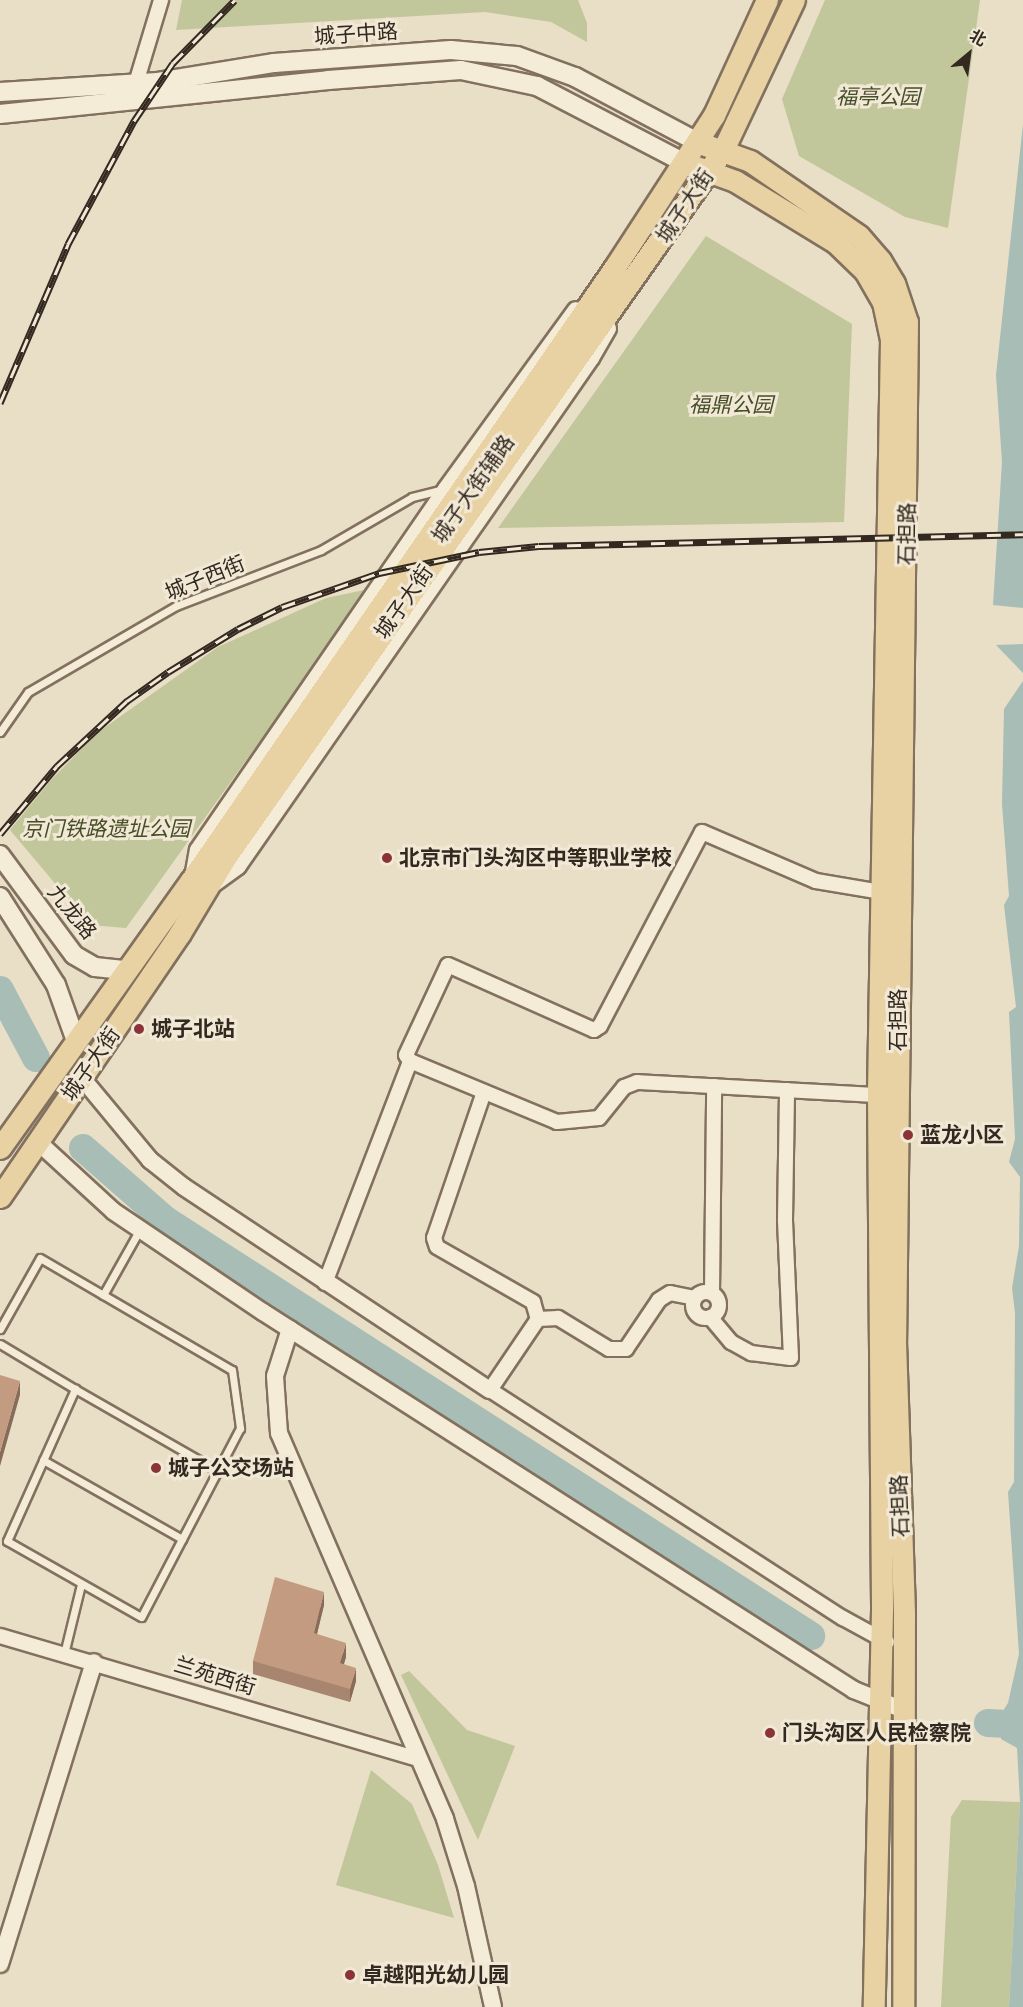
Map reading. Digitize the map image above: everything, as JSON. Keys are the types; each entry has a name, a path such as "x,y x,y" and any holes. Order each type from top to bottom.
{"main road":[{"name":"城子大街","path":"0,1197 82,1078 199,884 685,163 714,115 767,0"},
{"name":"城子大街","path":"0,1148 75,1038 126,970 199,884 578,352 636,278 723,150 794,0"},
{"name":"城子中路","path":"0,92 136,83 274,63 451,50 506,55 576,77 697,142"},
{"name":"城子中路","path":"0,114 328,80 461,70 537,86 685,163"},
{"name":"石担路","path":"697,142 750,161 859,236 880,260 894,283 907,322 907,565 891,893 878,1095 881,1638 878,1701 874,2007"},
{"name":"石担路","path":"685,163 735,181 835,242 866,271 883,303 891,339 891,893 895,1341 903,1651 901,1708 903,2007"},
{"name":"九龙路","path":"0,855 74,955 95,967 126,970"},
{"path":"0,897 56,985 75,1038"}],"street":[{"path":"136,83 161,0"},
{"name":"城子大街辅路","path":"199,884 198,850 560,327 615,267"},
{"path":"878,1095 637,1082 624,1087 599,1119 584,1122 557,1122 410,1061 406,1054 448,965 594,1030 600,1026 702,832 816,881 891,893"},
{"path":"325,1283 410,1061"},
{"path":"82,1078 150,1160 184,1187 325,1283 843,1618 903,1651"},
{"path":"710,1317 719,1308 712,1293 714,1086"},
{"path":"695,1298 695,1312 710,1317 731,1342 751,1353 791,1358 785,1220 787,1090"},
{"path":"484,1092 434,1238 437,1247 533,1302 538,1319"},
{"path":"37,1141 113,1211 290,1329 878,1701 901,1708"},
{"path":"538,1319 558,1318 609,1349 626,1349 659,1300 670,1293 695,1298 704,1292 712,1293"},
{"path":"490,1390 538,1319"},
{"path":"290,1329 275,1377 279,1433 417,1759 445,1819 466,1886 493,2007"},
{"name":"兰苑西街","path":"0,1636 417,1759"},
{"path":"0,1964 94,1662"}],"lane":[{"name":"城子西街","path":"0,732 28,692 176,606 321,550 412,496 446,489"},
{"path":"103,1294 140,1229"},
{"path":"0,1329 40,1258 232,1370 240,1428 141,1617 7,1541 75,1389"},
{"path":"0,1344 218,1471"},
{"path":"43,1460 182,1539"},
{"path":"64,1654 81,1584"}],"green space":[{"path":"182,0 578,0 587,23 587,42 551,22 485,12 176,30"},
{"name":"福亭公园","path":"825,0 980,0 948,228 905,217 799,156 782,99"},
{"name":"福鼎公园","path":"706,236 852,324 844,522 498,528"},
{"name":"京门铁路遗址公园","path":"369,589 126,928 90,925 10,830 50,781 97,733 218,647 326,598"},
{"path":"409,1671 467,1730 515,1746 478,1840 401,1675"},
{"path":"371,1770 412,1804 438,1865 454,1918 336,1885"},
{"path":"962,1800 1020,1802 1009,2007 941,2007 951,1817"}],"water":[{"path":"1023,124 1023,608 993,605 1002,462 996,375"},
{"path":"1023,644 1023,673 996,645"},
{"path":"1023,681 1023,2007 1009,2007 1020,1802 1017,1748 1001,1739 1001,1714 1008,1703 1019,1654 1008,1492 1014,1482 1015,1313 1012,1288 1019,1246 1020,1177 1009,1162 1015,1139 1009,1012 1016,1007 1004,905 1009,896 1002,804 1004,709"}],"building":[{"path":"0,1375 20,1381 0,1452"},
{"path":"275,1577 324,1592 314,1633 346,1643 340,1663 356,1668 350,1689 253,1661"}],"waterway":[{"path":"0,990 36,1058"},
{"path":"83,1148 164,1219 811,1636"},
{"path":"988,1723 1023,1725"}],"railway":[{"path":"0,403 68,244 134,121 173,63 235,0"},
{"path":"0,834 57,766 127,701 168,672 238,629 282,607 379,573 479,552 539,546 1023,534"}],"place":[{"name":"北京市门头沟区中等职业学校","path":"387,858"},
{"name":"城子北站","path":"139,1029"},
{"name":"蓝龙小区","path":"908,1135"},
{"name":"城子公交场站","path":"156,1468"},
{"name":"门头沟区人民检察院","path":"770,1733"},
{"name":"卓越阳光幼儿园","path":"350,1975"}]}
